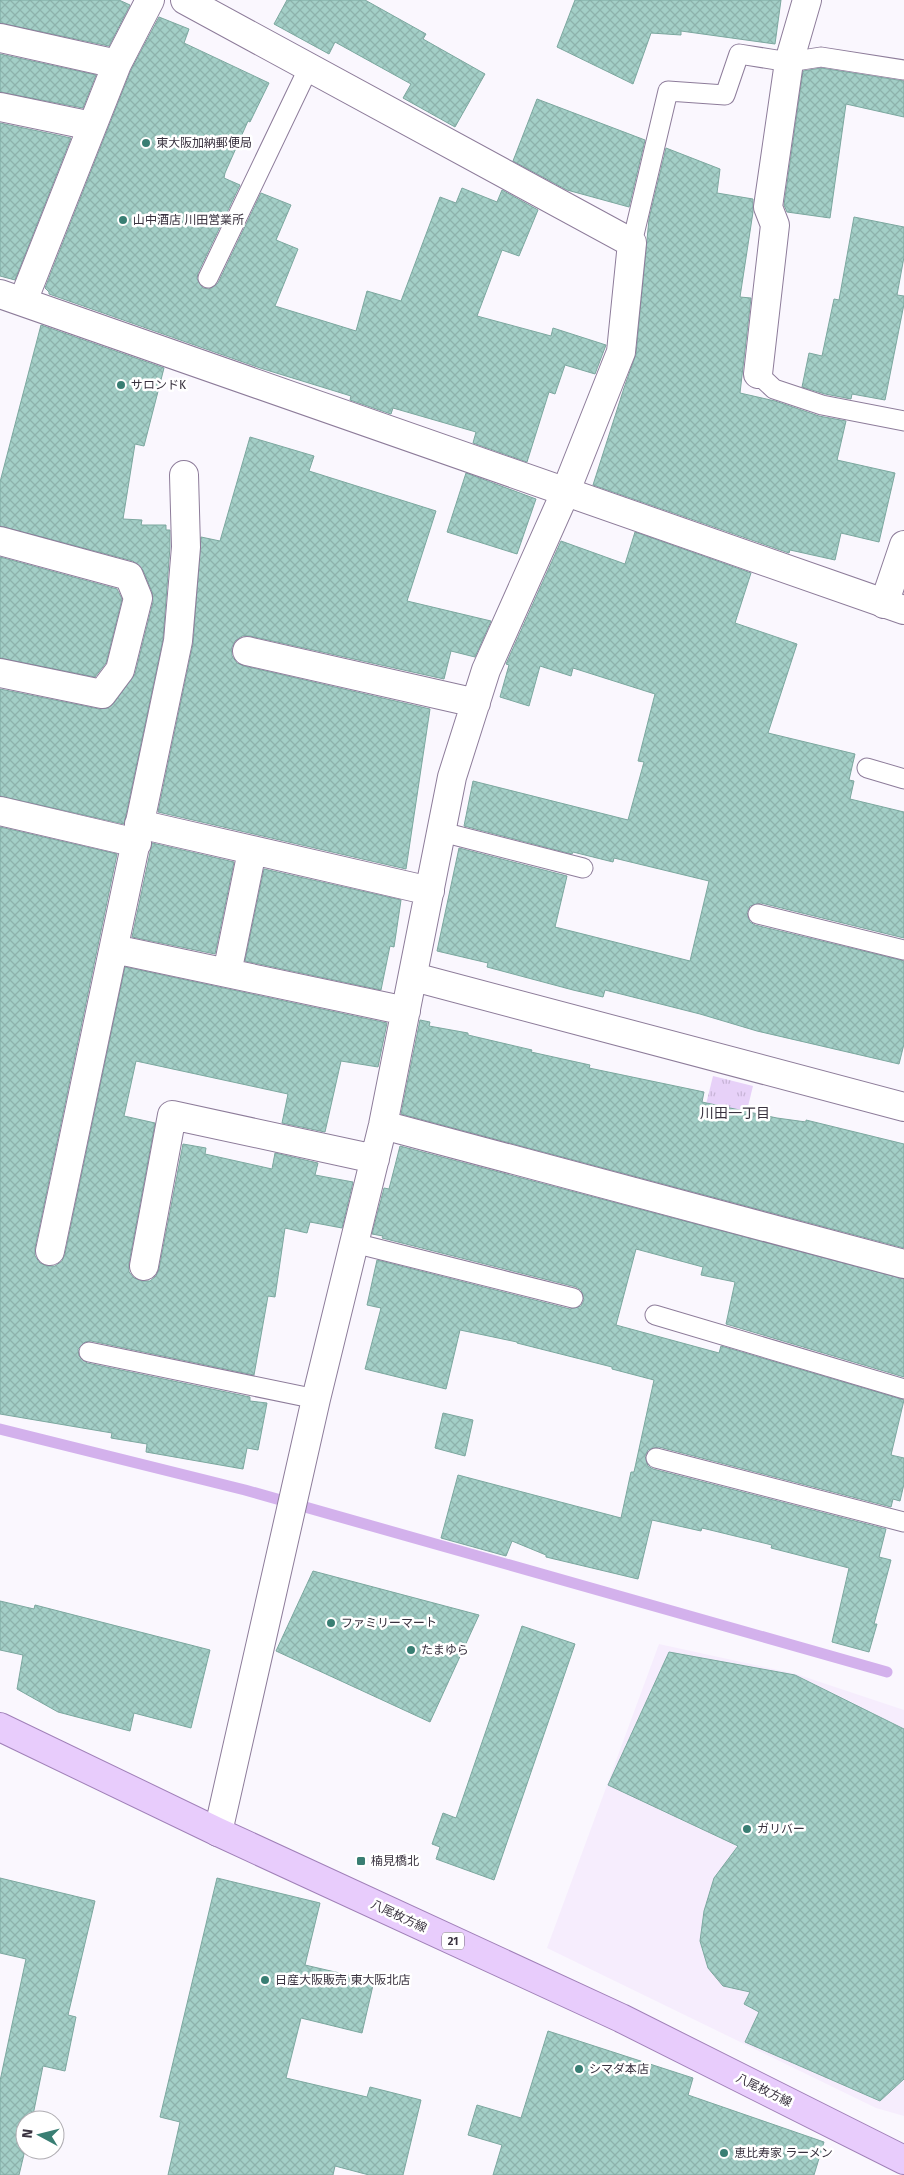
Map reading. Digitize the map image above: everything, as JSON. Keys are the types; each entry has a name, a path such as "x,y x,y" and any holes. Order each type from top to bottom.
{"main road":[{"name":"八尾枚方線","path":"0,1727 218,1832 621,2018 904,2160"}],"street":[{"path":"150,0 117,64 92,126 11,298 894,607 904,545"},
{"path":"186,0 632,243 621,352 565,493 486,670 452,778 414,977 383,1125 316,1399 218,1832"},
{"path":"758,374 775,225 768,207 789,62 807,0"},
{"path":"0,38 117,64"},
{"path":"0,107 92,126"},
{"path":"50,1251 178,641 186,547 184,475"},
{"path":"0,541 129,576 138,598 120,670 102,694 0,673"},
{"path":"247,651 476,703"},
{"path":"0,811 138,834 252,850 430,891"},
{"path":"227,973 252,850"},
{"path":"114,949 406,1011"},
{"path":"414,977 904,1106"},
{"path":"144,1266 172,1115 375,1160"},
{"path":"383,1125 904,1264"}],"lane":[{"path":"632,243 668,91 725,95 739,54 789,62 821,57 904,70"},
{"path":"208,278 309,68"},
{"path":"758,374 774,389 822,405 904,421"},
{"path":"867,768 904,779"},
{"path":"442,832 583,868"},
{"path":"758,914 904,950"},
{"path":"354,1243 573,1298"},
{"path":"655,1315 904,1389"},
{"path":"89,1352 316,1399"},
{"path":"656,1458 904,1522"}],"shaded area":[{"name":"ガリバー","path":"659,1644 796,1674 904,1710 904,2116 876,2108 547,1948"}],"green space":[{"path":"713,1076 753,1086 736,1155 696,1145"}],"building":[{"path":"0,0 119,0 130,5 109,46 0,23"},
{"path":"287,0 365,0 426,34 423,39 485,74 455,127 403,98 411,84 335,42 329,54 274,24"},
{"path":"575,0 781,0 775,44 681,31 681,35 651,33 633,84 557,47"},
{"path":"159,17 189,29 184,43 269,83 250,122 248,121 225,173 224,178 240,185 198,273 197,279 203,288 209,289 218,283 261,193 291,205 276,240 298,249 275,306 356,331 367,291 401,301 440,197 456,203 462,188 497,202 502,190 538,210 519,256 502,250 477,316 551,336 553,328 606,345 595,374 565,365 555,394 549,392 527,462 473,443 476,432 393,408 391,414 350,400 351,396 260,368 49,294 45,288 131,70"},
{"path":"0,54 96,75 83,108 0,92"},
{"path":"821,68 904,81 904,117 846,104 830,218 787,212 784,205 803,71"},
{"path":"537,99 645,140 629,207 567,190 513,161"},
{"path":"0,123 71,138 15,280 0,276"},
{"path":"666,148 720,169 717,193 753,199 753,212 740,297 751,298 740,393 775,401 819,416 846,421 837,460 895,473 879,542 841,533 835,560 790,550 789,553 593,485 636,354 649,219"},
{"path":"854,217 904,227 904,257 897,295 904,296 904,304 885,400 852,394 851,399 802,387 809,353 822,356 834,299 839,300"},
{"path":"41,325 164,368 144,446 135,444 123,519 142,520 141,525 166,525 166,530 170,530 163,639 124,824 0,796 0,689 99,709 108,708 114,703 135,674 153,602 152,592 143,570 133,561 0,526 0,482"},
{"path":"250,437 314,456 309,471 436,511 407,601 491,621 475,657 451,651 444,679 250,636 242,636 235,641 232,647 232,656 237,663 244,666 430,709 406,869 158,812 193,644 201,537 220,541"},
{"path":"466,473 536,499 517,554 447,532"},
{"path":"635,532 751,573 735,623 797,644 768,733 855,754 849,780 854,781 850,799 904,812 904,938 761,903 750,906 747,912 750,922 755,925 904,961 904,1044 899,1064 757,1031 700,1014 605,990 603,997 573,990 487,967 488,963 437,951 459,848 567,876 555,927 690,961 709,881 614,858 613,862 573,852 572,854 464,826 473,781 628,820 644,762 638,761 655,694 573,668 571,676 540,666 529,706 500,697 509,665 506,664 561,541 625,564"},
{"path":"0,557 117,589 122,599 106,663 95,677 0,658"},
{"path":"0,827 117,854 35,1248 35,1256 40,1263 47,1266 55,1266 62,1261 65,1254 125,967 387,1023 378,1067 341,1061 325,1132 282,1123 288,1094 136,1061 124,1116 155,1123 129,1263 129,1272 134,1278 150,1281 156,1276 159,1269 183,1144 206,1148 205,1154 272,1169 275,1153 318,1163 315,1175 353,1182 342,1228 310,1222 307,1233 285,1228 275,1297 268,1296 254,1375 91,1341 85,1342 78,1349 79,1356 87,1363 250,1397 250,1401 267,1403 258,1450 247,1448 243,1469 146,1452 147,1444 111,1438 112,1433 0,1414"},
{"path":"152,843 234,862 215,954 132,937"},
{"path":"264,869 401,900 394,947 390,946 381,990 245,961"},
{"path":"420,1020 430,1022 429,1026 468,1033 468,1035 532,1050 531,1052 590,1065 589,1068 704,1092 702,1102 777,1118 806,1122 806,1120 904,1144 904,1248 401,1114"},
{"path":"400,1146 904,1279 904,1377 726,1324 735,1282 701,1275 703,1267 636,1249 616,1325 719,1353 721,1346 904,1400 891,1455 904,1458 904,1484 900,1501 893,1499 891,1507 659,1447 648,1450 645,1456 648,1466 653,1469 886,1529 879,1557 891,1560 874,1624 877,1624 869,1652 832,1642 849,1568 771,1548 772,1545 702,1528 701,1531 652,1520 638,1579 546,1557 546,1555 512,1541 506,1556 441,1538 458,1475 621,1518 631,1472 634,1472 654,1380 517,1342 460,1330 446,1389 365,1369 381,1308 367,1305 377,1260 570,1309 581,1306 584,1300 581,1290 576,1287 372,1234 384,1188 389,1189"},
{"path":"443,1413 473,1420 465,1456 435,1448"},
{"path":"313,1571 479,1615 430,1722 276,1651"},
{"path":"0,1601 34,1609 35,1605 210,1650 191,1728 134,1713 130,1731 58,1712 17,1689 23,1655 0,1650"},
{"path":"522,1626 575,1644 494,1880 436,1859 440,1847 432,1844 443,1813 456,1818"},
{"name":"ガリバー","path":"669,1652 795,1675 904,1729 904,2079 880,2101 745,2042 759,2012 744,2004 750,1992 723,1986 708,1968 700,1941 704,1911 714,1878 738,1846 608,1785"},
{"path":"0,1878 95,1901 68,2015 76,2017 65,2071 43,2066 34,2110 15,2110 15,2160 23,2160 19,2175 0,2175 0,2081 26,1959 0,1953"},
{"path":"217,1878 320,1903 305,1965 374,1981 362,2033 301,2018 286,2078 367,2097 370,2087 421,2100 403,2175 369,2175 335,2166 333,2175 168,2175 180,2122 160,2117"},
{"path":"548,2031 693,2078 688,2095 824,2142 814,2175 493,2175 502,2145 468,2135 477,2105 521,2118"}],"waterway":[{"path":"0,1429 245,1490 887,1672"}],"place":[{"name":"東大阪加納郵便局","path":"146,143"},
{"name":"山中酒店 川田営業所","path":"123,220"},
{"name":"サロンドK","path":"121,385"},
{"name":"ファミリーマート","path":"331,1623"},
{"name":"たまゆら","path":"411,1650"},
{"name":"ガリバー","path":"747,1829"},
{"name":"楠見橋北","path":"361,1861"},
{"name":"日産大阪販売 東大阪北店","path":"265,1980"},
{"name":"シマダ本店","path":"579,2069"},
{"name":"恵比寿家 ラーメン","path":"724,2153"}],"district":[{"name":"川田一丁目","path":"735,1113"}]}
